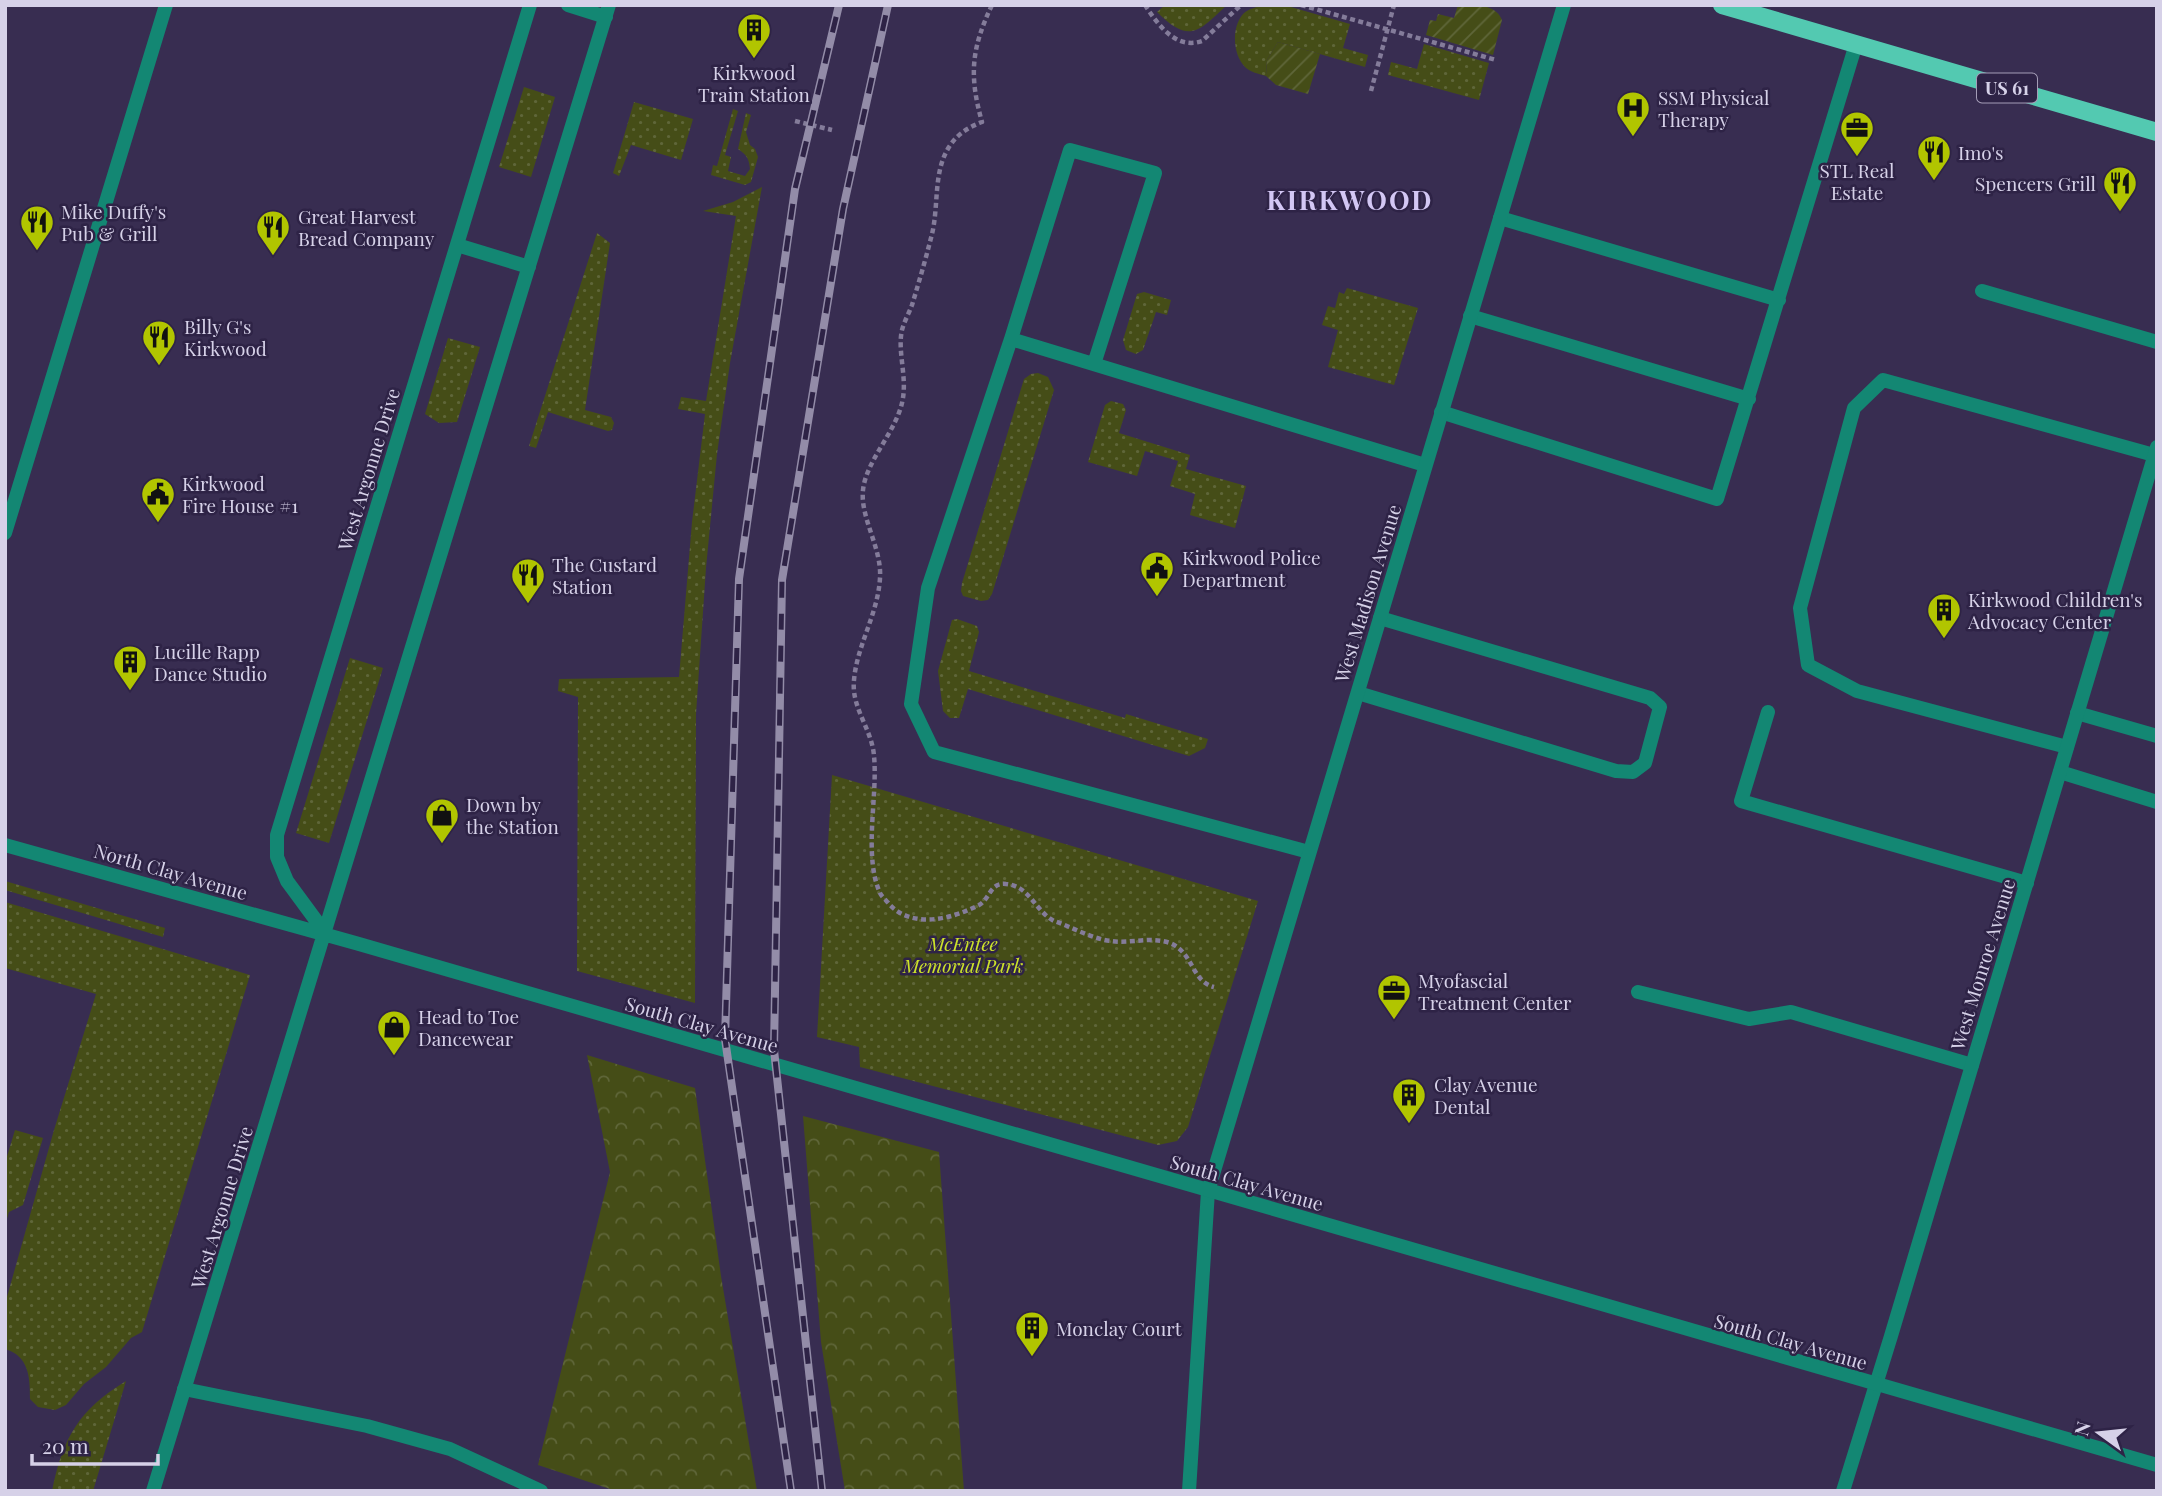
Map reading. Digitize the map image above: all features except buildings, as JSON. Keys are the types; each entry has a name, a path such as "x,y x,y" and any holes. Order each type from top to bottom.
{"main road":[{"name":"US 61","path":"1722,5 2157,132"}],"street":[{"path":"5,533 166,5"},
{"name":"West Argonne Drive","path":"326,934 287,881 277,857 277,835 530,5"},
{"path":"568,5 608,11"},
{"name":"West Madison Avenue","path":"1208,1191 1564,5"},
{"name":"West Argonne Drive","path":"153,1491 608,11"},
{"path":"1441,412 1717,499 1856,44"},
{"path":"1094,364 1155,173 1070,150 1011,339 928,588 911,704 934,752 1309,852"},
{"path":"1500,218 1779,300"},
{"path":"457,245 529,267"},
{"path":"1982,290 2157,342"},
{"path":"1470,316 1749,399"},
{"path":"1011,339 1425,465"},
{"path":"2067,747 1857,691 1808,665 1800,608 1854,408 1883,380 2155,451"},
{"name":"West Monroe Avenue","path":"1843,1491 2155,451"},
{"path":"1358,693 1616,771 1633,772 1645,763 1660,707 1650,698 1380,618"},
{"path":"1768,712 1741,801 2027,883"},
{"path":"2077,713 2157,736"},
{"path":"2060,772 2157,802"},
{"name":"North Clay Avenue","path":"5,845 326,934"},
{"name":"South Clay Avenue","path":"326,934 1876,1386 2157,1465"},
{"path":"1639,992 1749,1019 1791,1012 1972,1065"},
{"path":"1189,1491 1208,1191"},
{"path":"184,1389 366,1426 450,1449 541,1491"}],"path":[{"path":"1145,5 1168,33 1182,44 1194,44 1202,41 1241,5"},
{"path":"1301,5 1496,60"},
{"path":"1371,91 1394,5"},
{"path":"795,121 832,130"}],"green space":[{"path":"1165,5 1227,5 1209,22 1194,31 1186,31 1168,22 1157,12"},
{"path":"1264,5 1284,5 1350,24 1343,48 1368,55 1365,67 1278,42 1267,60 1266,76 1249,70 1238,56 1235,34 1239,20 1245,12"},
{"path":"1458,5 1483,6 1499,14 1502,20 1493,55 1426,35 1430,20 1436,21 1438,14 1454,18"},
{"path":"1278,42 1320,54 1308,94 1276,85 1266,76 1267,60"},
{"path":"1424,44 1489,63 1479,100 1388,75 1391,62 1417,69"},
{"path":"524,87 555,97 531,177 499,167"},
{"path":"634,102 693,119 681,160 631,145 619,176 613,173"},
{"path":"733,109 738,111 725,155 731,157 728,171 745,176 750,169 744,153 738,149 746,113 751,115 746,132 758,157 751,182 745,185 711,175 713,165 717,166"},
{"path":"762,187 730,363 717,454 706,568 696,714 695,1003 577,971 578,697 558,691 559,679 679,677 692,522 705,414 678,409 681,397 706,401 736,216 703,211 733,202"},
{"path":"597,233 610,243 585,410 611,417 614,423 612,430 548,412 536,448 529,446"},
{"path":"1347,288 1418,308 1394,385 1328,367 1338,330 1322,325 1328,306 1335,308 1339,292 1344,294"},
{"path":"1144,292 1171,300 1167,315 1156,312 1143,350 1136,354 1126,350 1123,340 1137,294"},
{"path":"448,338 480,347 457,422 439,423 425,414"},
{"path":"1038,373 1048,377 1054,390 992,594 988,600 981,601 963,596 962,583 1024,379"},
{"path":"1111,401 1123,404 1126,410 1119,433 1190,455 1186,469 1246,486 1235,528 1190,515 1195,494 1170,486 1178,461 1145,451 1137,476 1088,462 1105,405"},
{"path":"957,619 977,626 979,632 969,671 1125,718 1126,714 1208,739 1205,748 1189,756 968,689 959,718 950,718 943,711 938,671 952,620"},
{"path":"350,658 383,668 329,843 296,833"},
{"name":"McEntee Memorial Park","path":"832,775 1258,901 1188,1127 1177,1141 1158,1145 860,1067 859,1047 817,1037"},
{"path":"5,881 165,928 163,937 5,890"},
{"path":"5,902 250,975 142,1332 131,1338 106,1367 84,1384 66,1405 55,1410 38,1407 30,1399 27,1368 19,1357 5,1349 5,1304 96,994 5,968"},
{"path":"587,1055 695,1088 721,1276 757,1491 616,1491 538,1465 610,1172"},
{"path":"803,1116 939,1152 964,1491 845,1491 821,1342"},
{"path":"15,1130 43,1138 23,1205 9,1212 5,1225 5,1163"},
{"path":"126,1381 93,1491 52,1491 62,1455 76,1427 96,1403"}],"railway":[{"path":"791,1491 725,1039 739,579 795,189 839,5"},
{"path":"822,1491 774,1050 782,580 843,209 888,5"}],"place":[{"name":"Kirkwood Train Station","path":"754,60"},
{"name":"SSM Physical Therapy","path":"1633,138"},
{"name":"STL Real Estate","path":"1857,158"},
{"name":"Imo's","path":"1934,182"},
{"name":"Spencers Grill","path":"2120,213"},
{"name":"Mike Duffy's Pub & Grill","path":"37,252"},
{"name":"Great Harvest Bread Company","path":"273,257"},
{"name":"Billy G's Kirkwood","path":"159,367"},
{"name":"Kirkwood Fire House #1","path":"158,524"},
{"name":"Kirkwood Police Department","path":"1157,598"},
{"name":"The Custard Station","path":"528,605"},
{"name":"Kirkwood Children's Advocacy Center","path":"1944,640"},
{"name":"Lucille Rapp Dance Studio","path":"130,692"},
{"name":"Down by the Station","path":"442,845"},
{"name":"Myofascial Treatment Center","path":"1394,1021"},
{"name":"Head to Toe Dancewear","path":"394,1057"},
{"name":"Clay Avenue Dental","path":"1409,1125"},
{"name":"Monclay Court","path":"1032,1358"}],"district":[{"name":"KIRKWOOD","path":"1350,199"}]}
